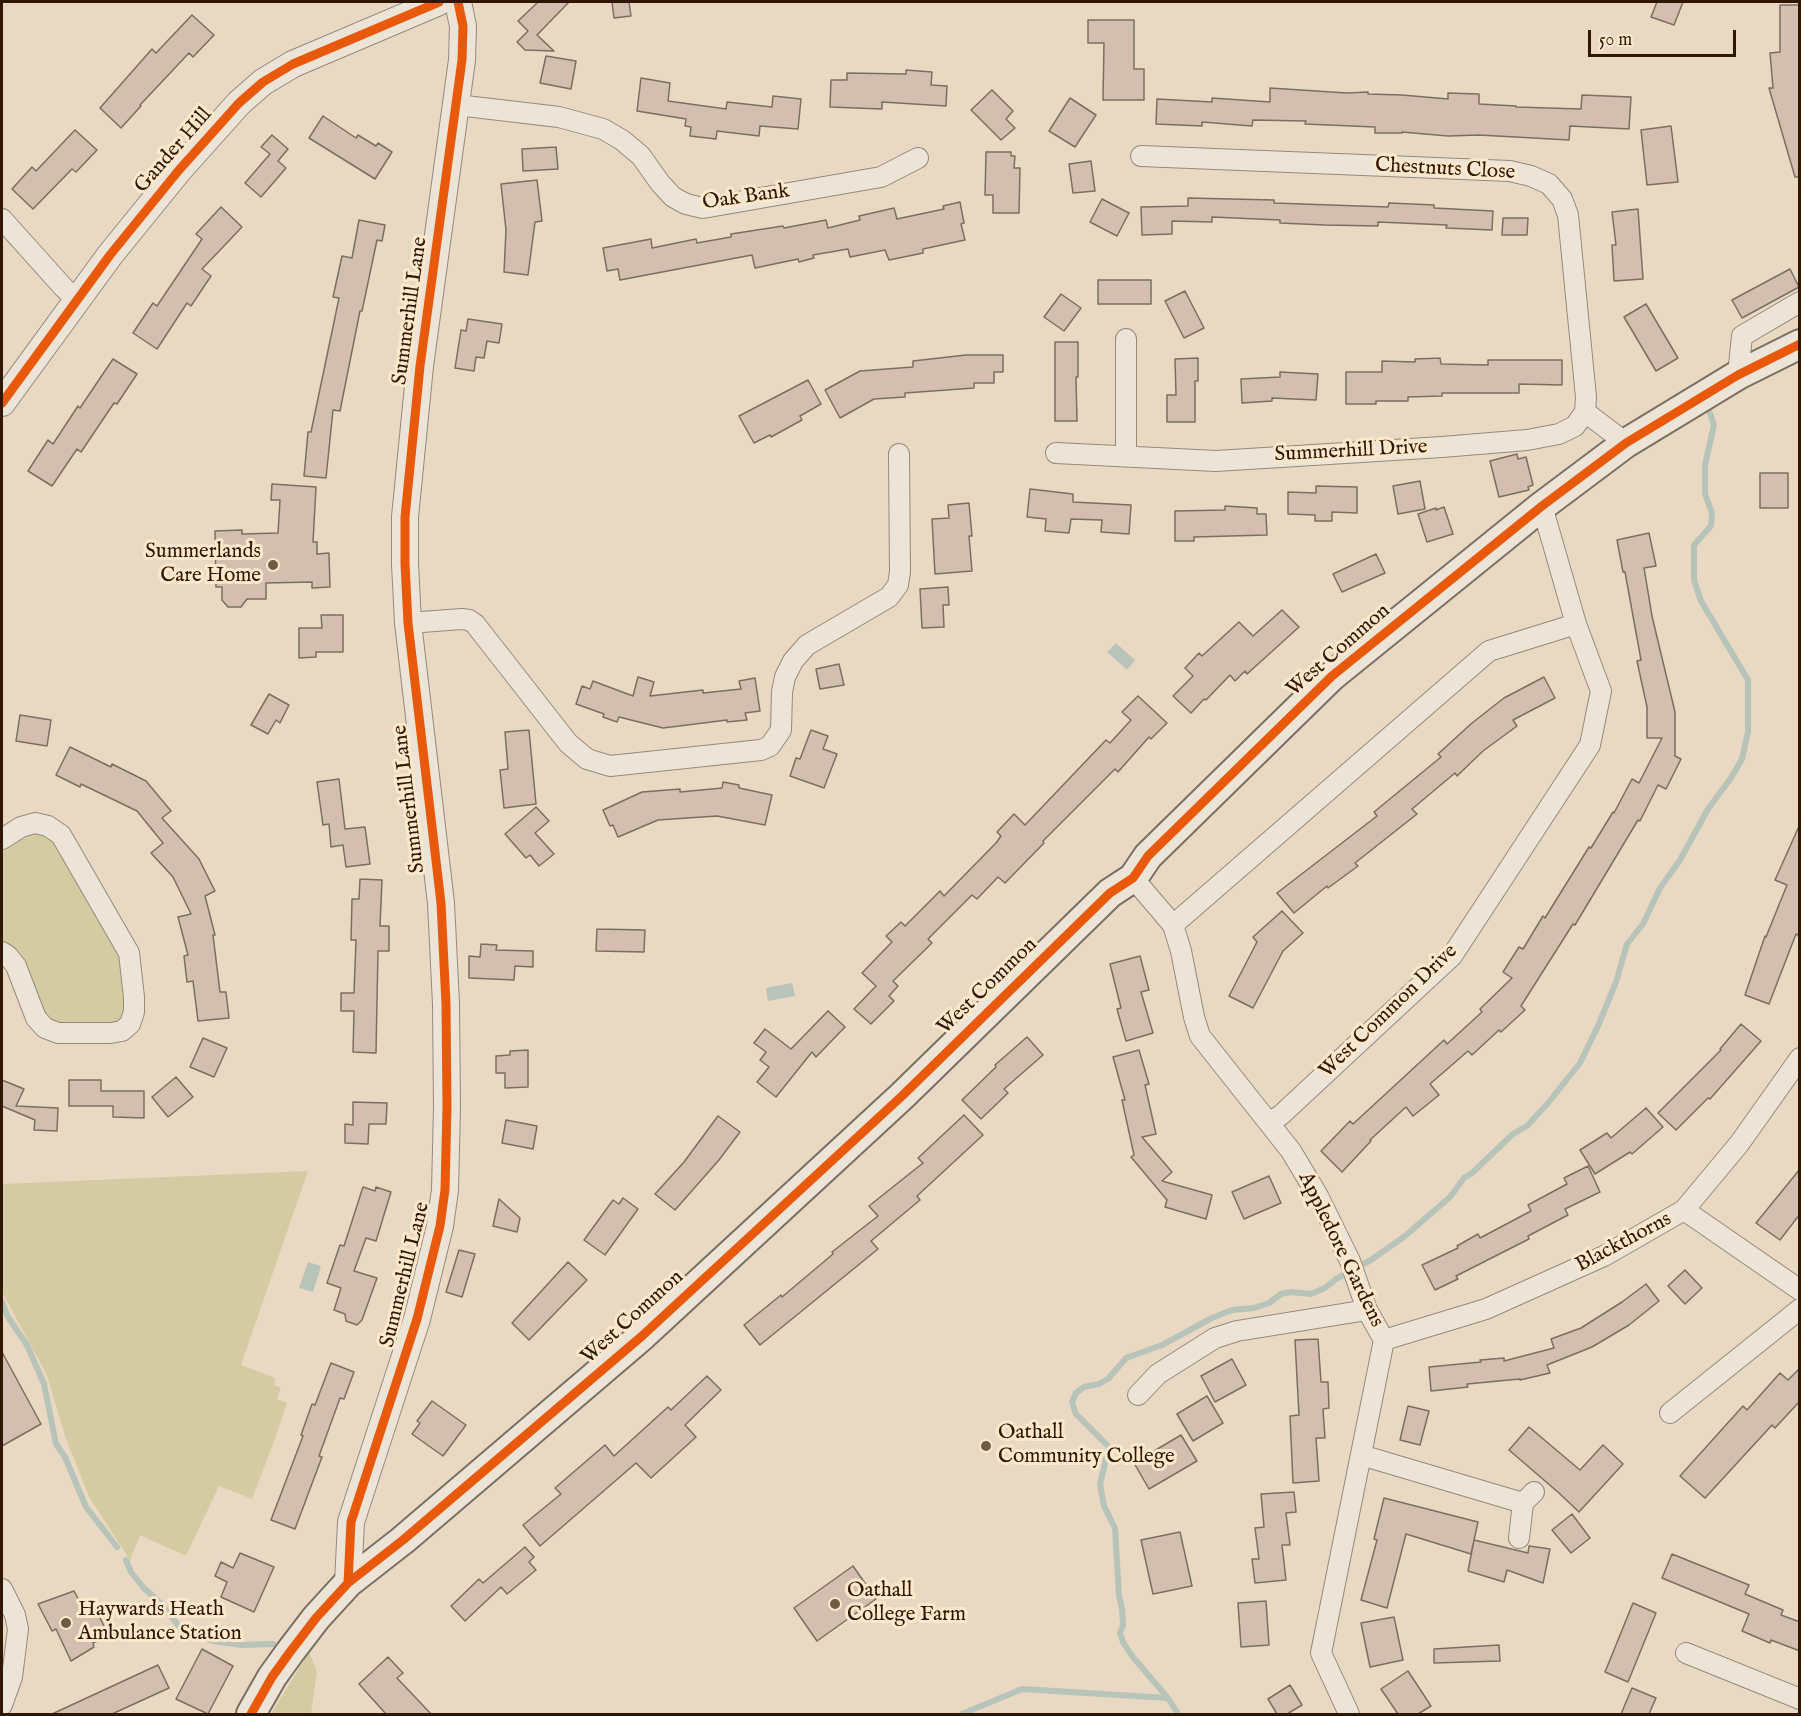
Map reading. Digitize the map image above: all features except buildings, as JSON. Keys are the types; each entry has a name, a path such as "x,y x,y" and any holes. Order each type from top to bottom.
{"main road":[{"name":"West Common","path":"251,1714 272,1677 290,1652 316,1618 348,1583 642,1336 902,1096 1110,893 1133,878 1148,856 1332,676 1542,506 1626,443 1738,375 1800,344"}],"street":[{"name":"Gander Hill","path":"2,404 76,299 179,170 240,103 263,82 293,64 439,2"},
{"name":"Summerhill Lane","path":"348,1583 351,1522 417,1319 440,1226 445,1190 447,1084 441,903 408,623 405,517 420,366 462,60 463,26 458,2"},
{"name":"Oak Bank","path":"457,105 559,117 603,129 622,140 640,156 673,197 686,204 703,208 881,177 918,158"},
{"name":"Chestnuts Close","path":"1140,156 1510,171 1531,176 1549,184 1562,199 1568,215 1586,397 1585,412"},
{"path":"2,219 63,288 76,299"},
{"path":"1738,375 1742,336 1800,302"},
{"path":"1126,339 1126,456"},
{"path":"1585,412 1626,443"},
{"name":"Summerhill Drive","path":"1056,453 1216,461 1527,440 1559,434 1575,426 1585,412"},
{"path":"408,623 462,619 475,624 568,743 588,759 610,766 761,750 770,746 781,730 782,692 792,661 807,645 890,597 898,585 900,572 899,454"},
{"name":"West Common Drive","path":"1269,1123 1281,1115 1452,956 1590,745 1601,690 1576,624 1542,506"},
{"path":"1173,925 1489,651 1576,624"},
{"path":"2,839 21,827 35,823 48,826 61,835 129,953 134,997 134,1012 130,1024 122,1031 111,1033 58,1033 45,1028 36,1018 16,966 2,952"},
{"path":"1133,878 1173,925 1200,1036 1269,1123"},
{"name":"Blackthorns","path":"1384,1340 1486,1309 1604,1256 1684,1210 1739,1144 1800,1058"},
{"name":"Appledore Gardens","path":"1269,1123 1291,1151 1318,1196 1353,1269 1367,1310 1384,1340 1321,1653 1349,1714"},
{"path":"1684,1210 1800,1290"},
{"path":"1670,1413 1800,1309"},
{"path":"1138,1395 1158,1374 1215,1338 1237,1330 1367,1310"},
{"path":"1361,1455 1529,1497 1520,1538"},
{"path":"2,1588 15,1615 18,1629 12,1677 2,1705"},
{"path":"1686,1653 1800,1699"}],"shaded area":[{"path":"1116,643 1135,660 1127,670 1107,652"},
{"path":"28,832 50,836 121,949 129,1004 123,1017 107,1027 61,1027 42,1018 18,953 2,941 2,847"},
{"path":"792,983 795,996 768,1001 766,988"},
{"path":"308,1171 241,1365 275,1378 274,1385 281,1388 277,1399 287,1403 252,1499 219,1486 186,1556 140,1535 130,1560 89,1497 65,1436 47,1375 2,1292 2,1184"},
{"path":"308,1262 321,1266 313,1292 299,1288"},
{"path":"309,1652 317,1672 311,1714 271,1714"}],"waterway":[{"path":"1168,1698 1132,1656 1120,1633 1123,1625 1115,1528 1104,1506 1100,1484 1109,1447 1076,1414 1072,1402 1076,1393 1084,1387 1099,1384 1108,1379 1126,1358 1162,1345 1232,1310 1254,1308 1269,1303 1281,1294 1291,1292 1311,1294 1371,1260 1405,1236 1450,1197 1464,1178 1513,1134 1527,1126 1580,1063 1616,982 1627,944 1643,924 1660,888 1680,860 1708,809 1742,759 1748,732 1748,680 1701,601 1694,580 1694,545 1711,526 1712,513 1705,494 1705,465 1714,425 1710,413"},
{"path":"2,1302 8,1317 27,1345 44,1384 56,1444 65,1457 86,1507 117,1547"},
{"path":"126,1560 131,1572 143,1587 180,1627 190,1634 213,1641 242,1645 273,1644"},
{"path":"962,1714 1022,1689 1168,1698 1178,1714"}],"cycle path":[{"path":"2,403 110,255 179,170 239,103 263,82 293,64 439,2"},
{"path":"348,1583 351,1522 417,1319 440,1226 445,1190 446,1004 441,903 408,623 405,517 420,366 462,60 463,26 458,2"},
{"path":"251,1714 272,1677 290,1652 316,1618 348,1583 403,1540 642,1336 902,1096 1110,893 1133,878 1148,856 1332,676 1542,506 1626,443 1738,375 1800,344"}],"place":[{"name":"Summerlands Care Home","path":"273,565"},
{"name":"Oathall Community College","path":"986,1446"},
{"name":"Oathall College Farm","path":"835,1604"},
{"name":"Haywards Heath Ambulance Station","path":"66,1623"}]}
